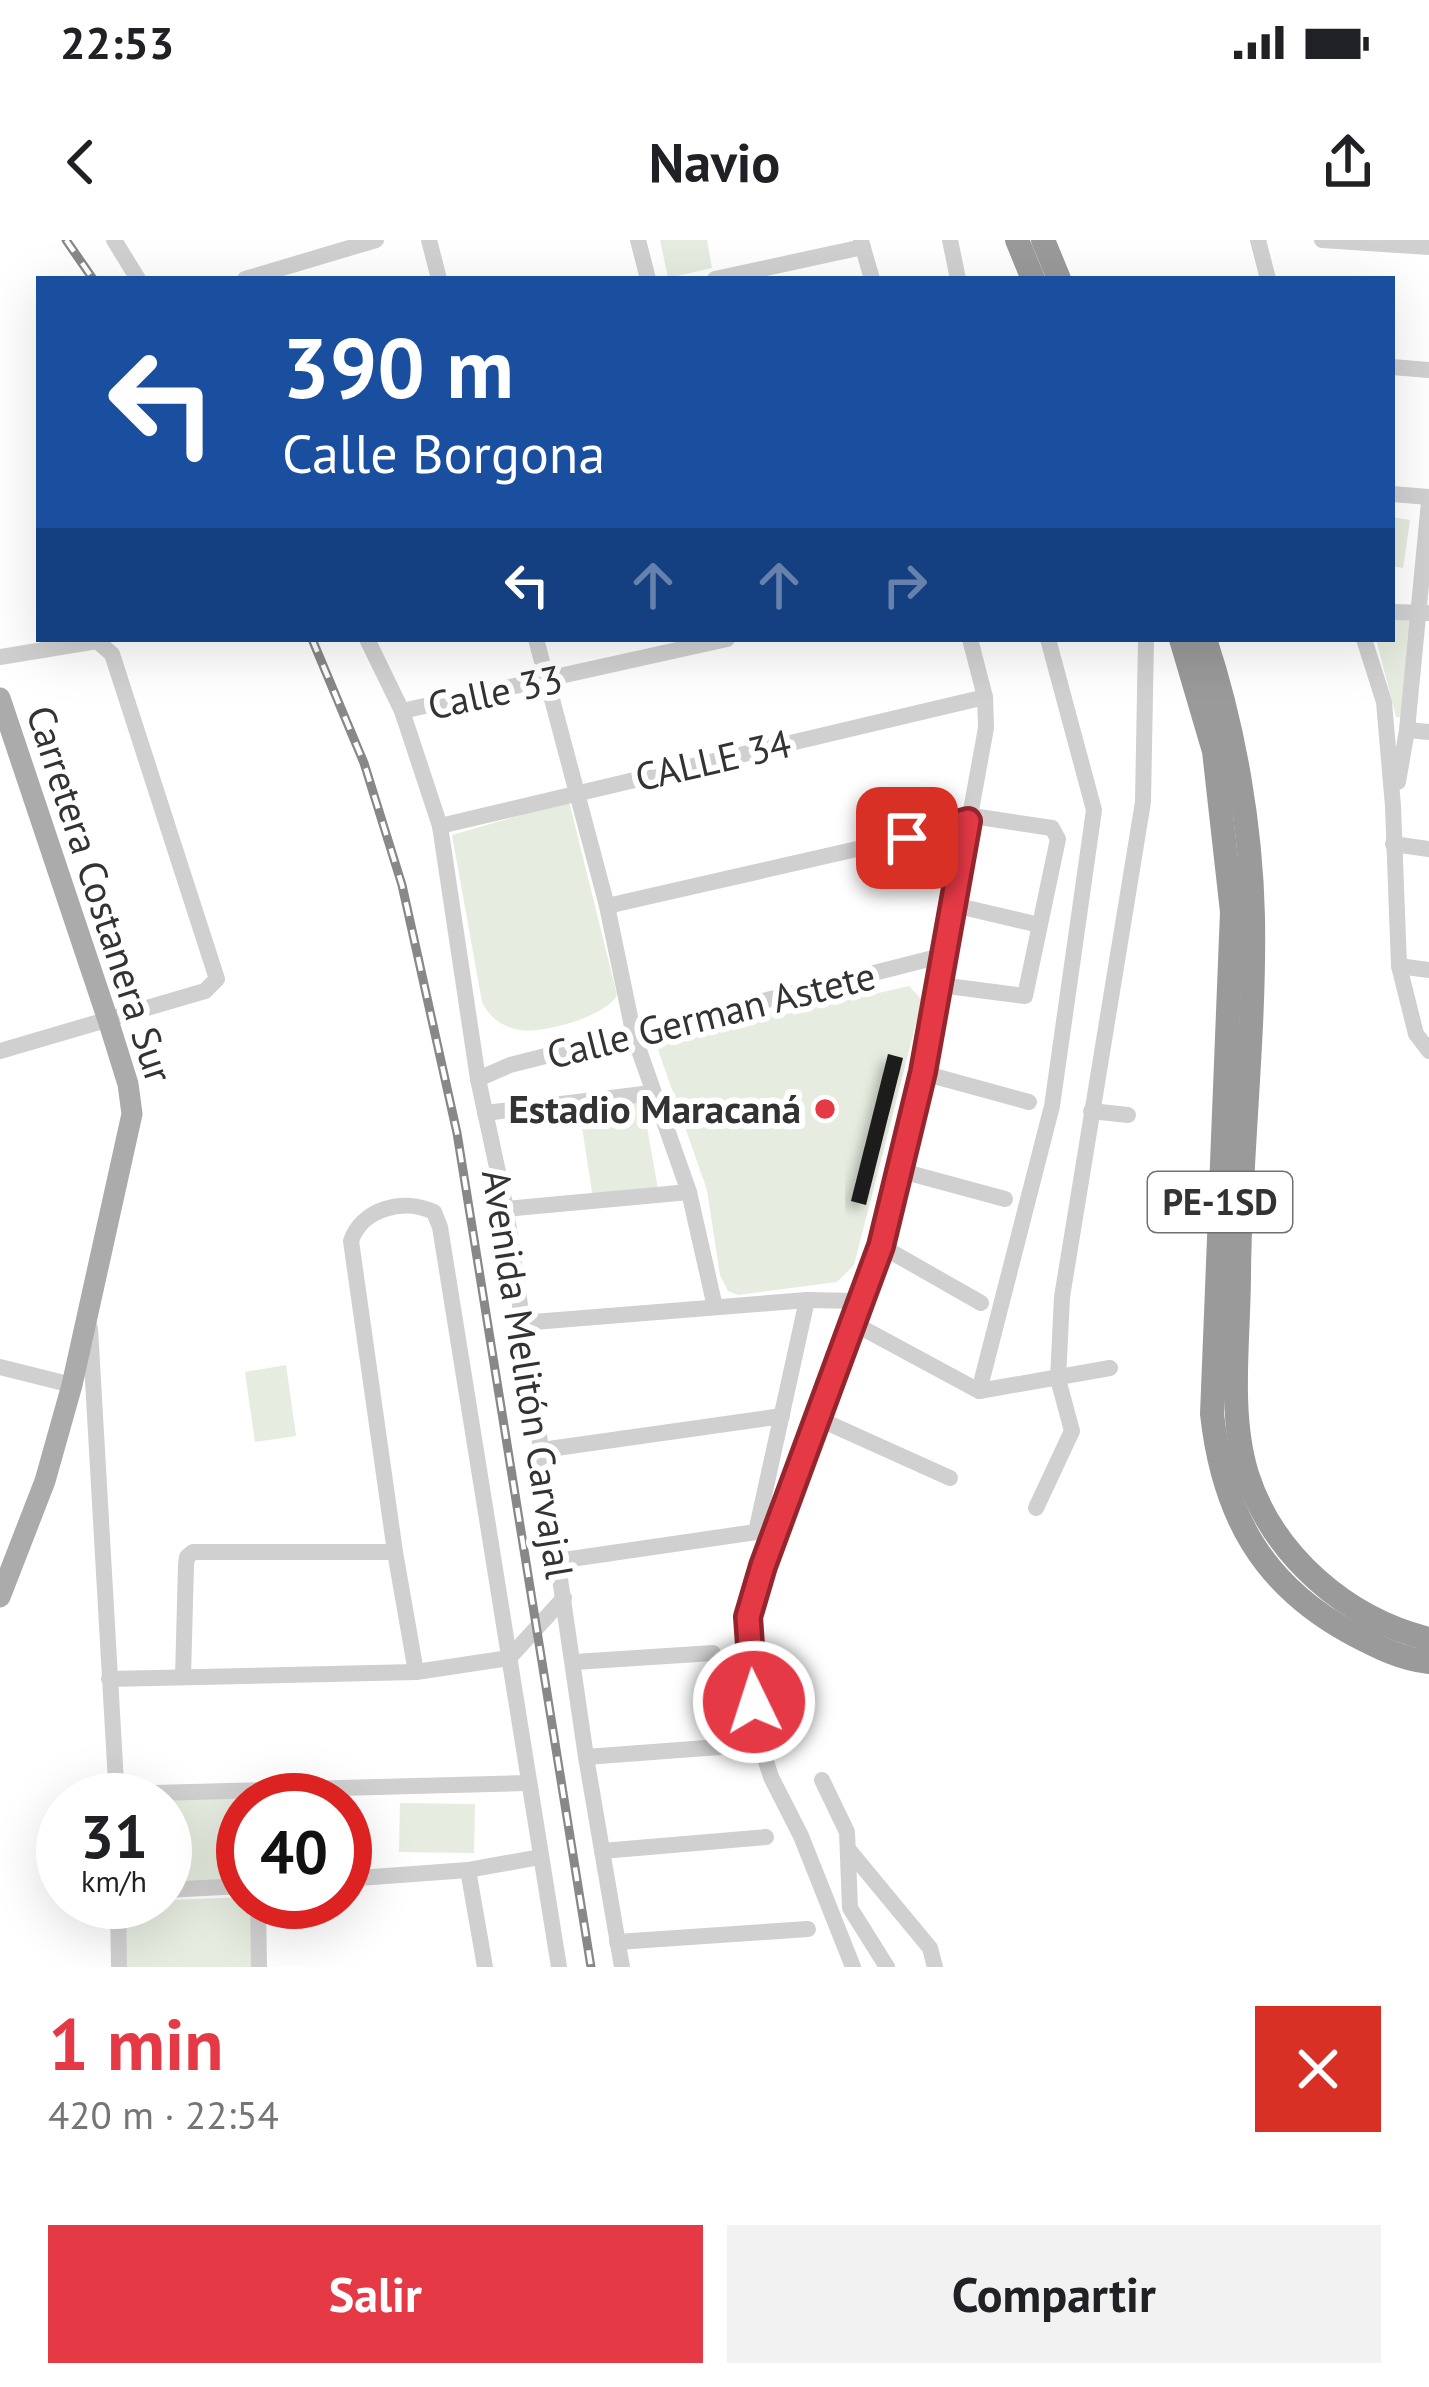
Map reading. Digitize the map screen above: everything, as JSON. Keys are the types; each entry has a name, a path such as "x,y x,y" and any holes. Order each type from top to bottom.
{"highway":[{"path":"1017,240 1032,276"},
{"path":"1042,240 1058,276"},
{"name":"PE-1SD","path":"1182,642 1214,751 1232,912 1214,1371 1216,1453 1235,1514 1270,1570 1326,1619 1385,1651 1429,1662"},
{"name":"PE-1SD","path":"1205,642 1242,796 1253,912 1239,1242 1238,1411 1247,1473 1280,1537 1333,1594 1402,1633 1429,1639"}],"main road":[{"name":"Carretera Costanera Sur","path":"0,698 128,1084 132,1114 72,1385 45,1481 0,1598"}],"street":[{"path":"114,240 136,276"},
{"path":"255,276 376,240"},
{"path":"429,240 439,276"},
{"path":"638,240 647,276"},
{"path":"950,240 957,276"},
{"path":"1258,240 1267,276"},
{"path":"1322,240 1429,247"},
{"path":"727,276 862,243 871,276"},
{"path":"1395,367 1429,370"},
{"path":"1393,806 1424,613 1429,500 1395,494"},
{"path":"0,657 86,642"},
{"path":"0,1051 205,991 217,979 106,644 102,642"},
{"name":"Avenida Melitón Carvajal","path":"369,642 402,711 440,826 478,1079 506,1209 586,1757 622,1967"},
{"path":"537,642 607,906 634,1036 688,1192 715,1307"},
{"name":"Calle 33","path":"402,711 714,642"},
{"path":"853,1967 801,1836 771,1777 755,1727 748,1617 881,1246 923,1072 986,728 985,697 971,642"},
{"path":"979,1391 1052,1106 1094,810 1049,642"},
{"path":"1036,1508 1072,1431 1058,1379 1062,1297 1143,802 1146,642"},
{"path":"1365,642 1384,702 1400,967 1407,1007 1429,1051"},
{"name":"CALLE 34","path":"440,826 985,697"},
{"path":"1407,730 1429,732"},
{"path":"607,906 979,817 1052,828 1058,833 1024,996 940,985"},
{"path":"1393,844 1429,849"},
{"path":"953,905 1039,926"},
{"name":"Calle German Astete","path":"478,1079 510,1065 945,955"},
{"path":"1400,967 1429,970"},
{"path":"923,1072 1029,1102"},
{"path":"485,1113 652,1093"},
{"path":"1091,1111 1128,1115"},
{"path":"898,1170 1005,1199"},
{"path":"506,1209 688,1192"},
{"path":"416,1672 394,1552 351,1241 356,1226 369,1215 422,1207 434,1212 440,1226 559,1967"},
{"path":"881,1246 981,1303"},
{"path":"521,1323 808,1300 858,1301"},
{"path":"557,1561 756,1532 808,1300"},
{"path":"89,1303 115,1773"},
{"path":"853,1323 979,1391 1110,1368"},
{"path":"1,1371 72,1385"},
{"path":"542,1450 782,1416"},
{"path":"819,1419 950,1478"},
{"path":"183,1677 186,1564 194,1552 394,1552"},
{"name":"Avenida Melitón Carvajal","path":"509,1658 563,1598"},
{"path":"575,1662 713,1653"},
{"path":"109,1679 416,1672 509,1658"},
{"path":"586,1757 733,1746"},
{"path":"823,1780 847,1832 850,1908 887,1967"},
{"path":"372,1790 527,1783"},
{"path":"602,1851 766,1837"},
{"path":"848,1849 930,1948 935,1967"},
{"path":"372,1877 468,1870 539,1857"},
{"path":"468,1870 485,1967 475,1967"},
{"path":"118,1929 119,1967"},
{"path":"258,1929 259,1967"},
{"path":"617,1942 808,1929"}],"shaded area":[{"path":"660,240 707,240 712,268 668,276"},
{"path":"1395,518 1410,520 1403,568 1395,567"},
{"path":"1395,613 1413,615 1403,718 1396,717 1377,642 1395,642"},
{"path":"569,801 617,995 601,1010 573,1022 530,1031 513,1029 497,1020 482,1002 452,835"},
{"name":"Estadio Maracaná","path":"909,986 922,1000 854,1265 837,1282 738,1295 728,1291 720,1275 707,1190 656,1044 662,1038 770,1012 778,1016"},
{"path":"642,1099 658,1189 593,1198 579,1108"},
{"path":"286,1365 296,1436 255,1442 245,1372"},
{"path":"216,1798 216,1882 192,1882 192,1799"},
{"path":"400,1803 475,1804 474,1853 399,1852"},
{"path":"216,1898 216,1929 252,1929 253,1967 126,1967 125,1929 192,1929 192,1899"}],"building":[{"path":"888,1054 903,1058 866,1205 851,1201"}],"railway":[{"path":"66,240 91,276"},
{"path":"313,642 364,763 402,885 457,1133 591,1967"}],"place":[{"name":"Estadio Maracaná","path":"825,1109"}],"route":[{"path":"754,1702 748,1617 881,1246 923,1072 968,821 907,838"}]}
